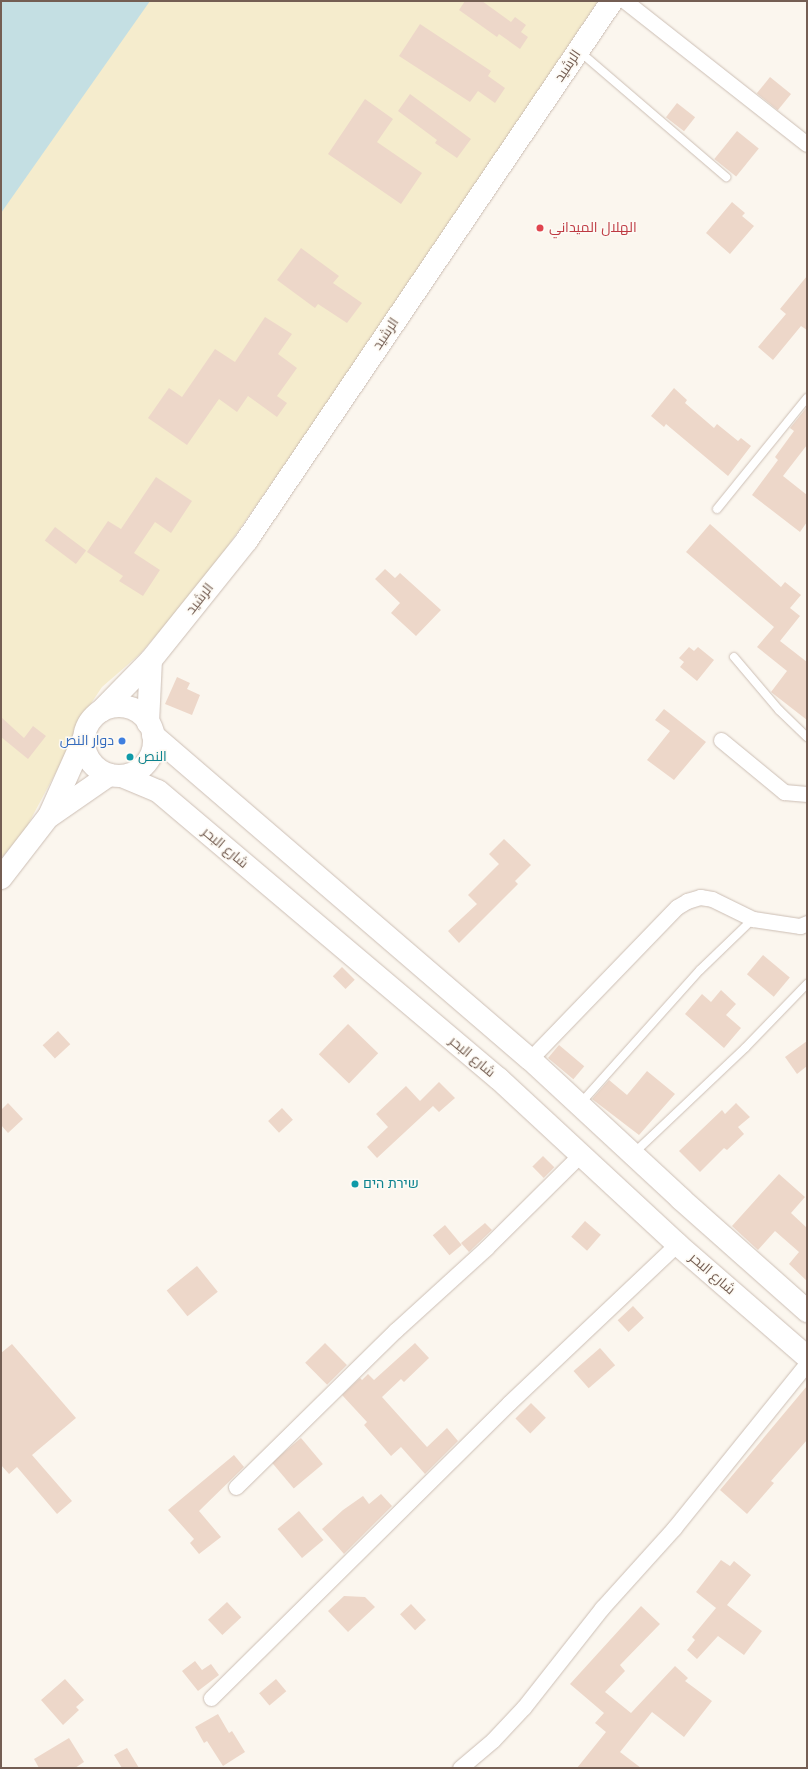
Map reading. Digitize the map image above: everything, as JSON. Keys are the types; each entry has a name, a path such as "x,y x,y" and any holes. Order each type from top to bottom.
{"main road":[{"name":"الرشيد","path":"101,711 151,660 247,540 612,1"},
{"path":"49,816 116,775 134,773 150,757 151,660"},
{"path":"1,878 49,816 92,719 101,711 111,707 122,706 133,709 151,729 530,1059 807,1311"},
{"path":"83,740 85,752 91,763 116,775"},
{"name":"شارع البحر","path":"116,775 158,791 499,1079 676,1244 807,1357"}],"street":[{"path":"625,1 807,144"},
{"path":"721,740 784,792 807,794"},
{"path":"530,1059 677,907 687,901 700,897 712,899 753,918 800,926 807,923"},
{"path":"236,1487 396,1330 486,1248 580,1155"},
{"path":"210,1698 515,1397 676,1244"},
{"path":"460,1768 493,1740 524,1707 602,1608 674,1528 733,1452 807,1363"}],"lane":[{"path":"578,51 726,177"},
{"path":"717,509 807,398"},
{"path":"734,657 779,710 807,737"},
{"path":"580,1104 700,970 753,918"},
{"path":"633,1154 745,1048 807,984"}],"sand":[{"path":"103,1 598,1 399,300 207,576 140,654 102,687 82,717 71,744 24,832 1,858 1,148"}],"water":[{"path":"1,1 150,1 1,213"}],"building":[{"path":"465,1 482,1 511,22 515,17 526,25 521,32 528,37 520,49 499,34 497,37 459,10"},
{"path":"420,24 491,71 488,76 505,88 495,103 478,91 470,102 399,56"},
{"path":"770,77 791,94 778,110 757,93"},
{"path":"410,94 471,139 457,158 435,143 437,140 398,111"},
{"path":"365,99 393,119 377,142 422,173 401,204 328,154"},
{"path":"677,103 695,117 684,131 666,117"},
{"path":"737,131 759,149 736,177 714,159"},
{"path":"732,202 745,213 742,216 754,226 730,254 706,233"},
{"path":"301,248 339,276 333,283 362,303 347,323 318,304 315,308 277,280"},
{"path":"807,276 807,330 801,326 773,360 758,347 786,314 780,309"},
{"path":"265,317 292,334 278,354 297,368 277,396 287,403 277,417 248,396 237,412 219,399 187,445 148,418 169,388 182,397 215,349 235,362"},
{"path":"674,388 687,400 685,403 714,428 717,424 738,441 741,438 751,446 728,476 666,424 664,427 651,416"},
{"path":"807,407 807,445 783,476 807,495 807,522 800,532 752,495 778,460 775,457 794,431 790,428"},
{"path":"156,477 192,501 171,533 155,522 134,553 160,570 143,596 119,581 123,576 87,552 108,521 121,529"},
{"path":"710,524 781,587 785,582 801,595 790,608 800,616 780,641 807,662 807,720 771,692 787,671 757,647 774,627 686,552"},
{"path":"55,527 86,550 76,564 45,541"},
{"path":"385,569 395,578 400,573 441,610 416,636 391,613 400,603 375,579"},
{"path":"689,647 694,651 698,647 714,660 697,681 680,667 684,662 679,658"},
{"path":"177,677 190,683 187,689 200,695 192,715 165,704"},
{"path":"664,709 706,742 674,780 647,760 670,731 655,720"},
{"path":"1,717 24,738 33,726 46,736 28,759 1,737"},
{"path":"504,839 531,865 515,881 518,884 459,943 448,931 477,904 468,895 499,864 489,854"},
{"path":"763,955 790,977 774,997 747,974"},
{"path":"342,967 355,980 346,989 333,976"},
{"path":"721,990 736,1004 726,1015 741,1028 724,1048 685,1014 702,994 711,1002"},
{"path":"348,1024 378,1053 349,1083 319,1054"},
{"path":"58,1031 70,1044 55,1058 43,1045"},
{"path":"807,1041 807,1066 797,1074 785,1057"},
{"path":"559,1045 584,1066 573,1079 548,1058"},
{"path":"647,1071 675,1094 639,1135 592,1099 609,1080 627,1095"},
{"path":"439,1082 455,1098 439,1112 433,1106 377,1158 367,1147 388,1127 376,1114 406,1086 420,1101"},
{"path":"8,1103 23,1119 8,1133 1,1125 1,1110"},
{"path":"736,1103 750,1117 738,1127 744,1134 727,1150 724,1148 700,1172 679,1151 722,1110 725,1114"},
{"path":"282,1108 293,1120 279,1133 268,1121"},
{"path":"543,1156 554,1167 544,1178 532,1167"},
{"path":"779,1174 805,1197 791,1213 807,1228 807,1281 789,1264 799,1252 775,1231 758,1250 732,1226"},
{"path":"585,1221 601,1235 587,1251 571,1237"},
{"path":"485,1223 492,1230 469,1252 461,1243"},
{"path":"445,1225 462,1245 449,1255 433,1235"},
{"path":"197,1266 218,1292 187,1316 167,1291"},
{"path":"633,1306 644,1318 629,1332 618,1320"},
{"path":"325,1343 347,1365 327,1385 305,1363"},
{"path":"415,1343 429,1358 404,1382 401,1379 382,1397 427,1447 447,1428 458,1441 425,1474 401,1447 391,1456 364,1425 367,1422 342,1395 360,1378 362,1380 368,1374 374,1380"},
{"path":"12,1344 76,1418 32,1455 72,1501 57,1514 17,1467 9,1474 1,1465 1,1353"},
{"path":"600,1348 615,1365 589,1388 574,1371"},
{"path":"807,1386 807,1440 771,1481 774,1483 747,1514 720,1490"},
{"path":"531,1403 546,1418 530,1433 515,1419"},
{"path":"301,1438 323,1464 294,1488 272,1462"},
{"path":"234,1455 244,1467 199,1511 221,1537 199,1554 190,1543 194,1539 168,1510"},
{"path":"381,1494 392,1506 344,1554 322,1529 343,1510 363,1496 369,1504"},
{"path":"299,1511 323,1540 302,1558 278,1529"},
{"path":"721,1560 730,1566 734,1561 751,1575 727,1605 762,1631 744,1655 718,1636 697,1659 687,1650 695,1640 692,1637 716,1608 696,1592"},
{"path":"344,1596 365,1597 375,1607 348,1632 328,1611"},
{"path":"227,1602 241,1617 222,1635 208,1620"},
{"path":"411,1604 426,1620 415,1630 400,1614"},
{"path":"641,1606 660,1624 620,1665 625,1671 605,1692 631,1713 675,1666 688,1678 685,1681 712,1701 684,1737 652,1712 620,1752 641,1768 577,1768 606,1732 595,1723 604,1713 570,1684"},
{"path":"195,1661 202,1670 211,1664 219,1675 198,1691 182,1671"},
{"path":"65,1679 84,1700 76,1707 79,1710 63,1725 41,1700"},
{"path":"276,1679 286,1691 269,1705 259,1693"},
{"path":"218,1714 229,1733 232,1731 245,1752 223,1766 207,1741 204,1743 195,1727"},
{"path":"69,1738 84,1762 75,1768 39,1768 34,1759"},
{"path":"127,1748 139,1768 122,1768 114,1755"}],"place":[{"name":"الهلال الميداني","path":"540,228"},
{"name":"دوار النص","path":"122,741"},
{"name":"النص","path":"130,757"},
{"name":"שירת הים","path":"355,1184"}]}
